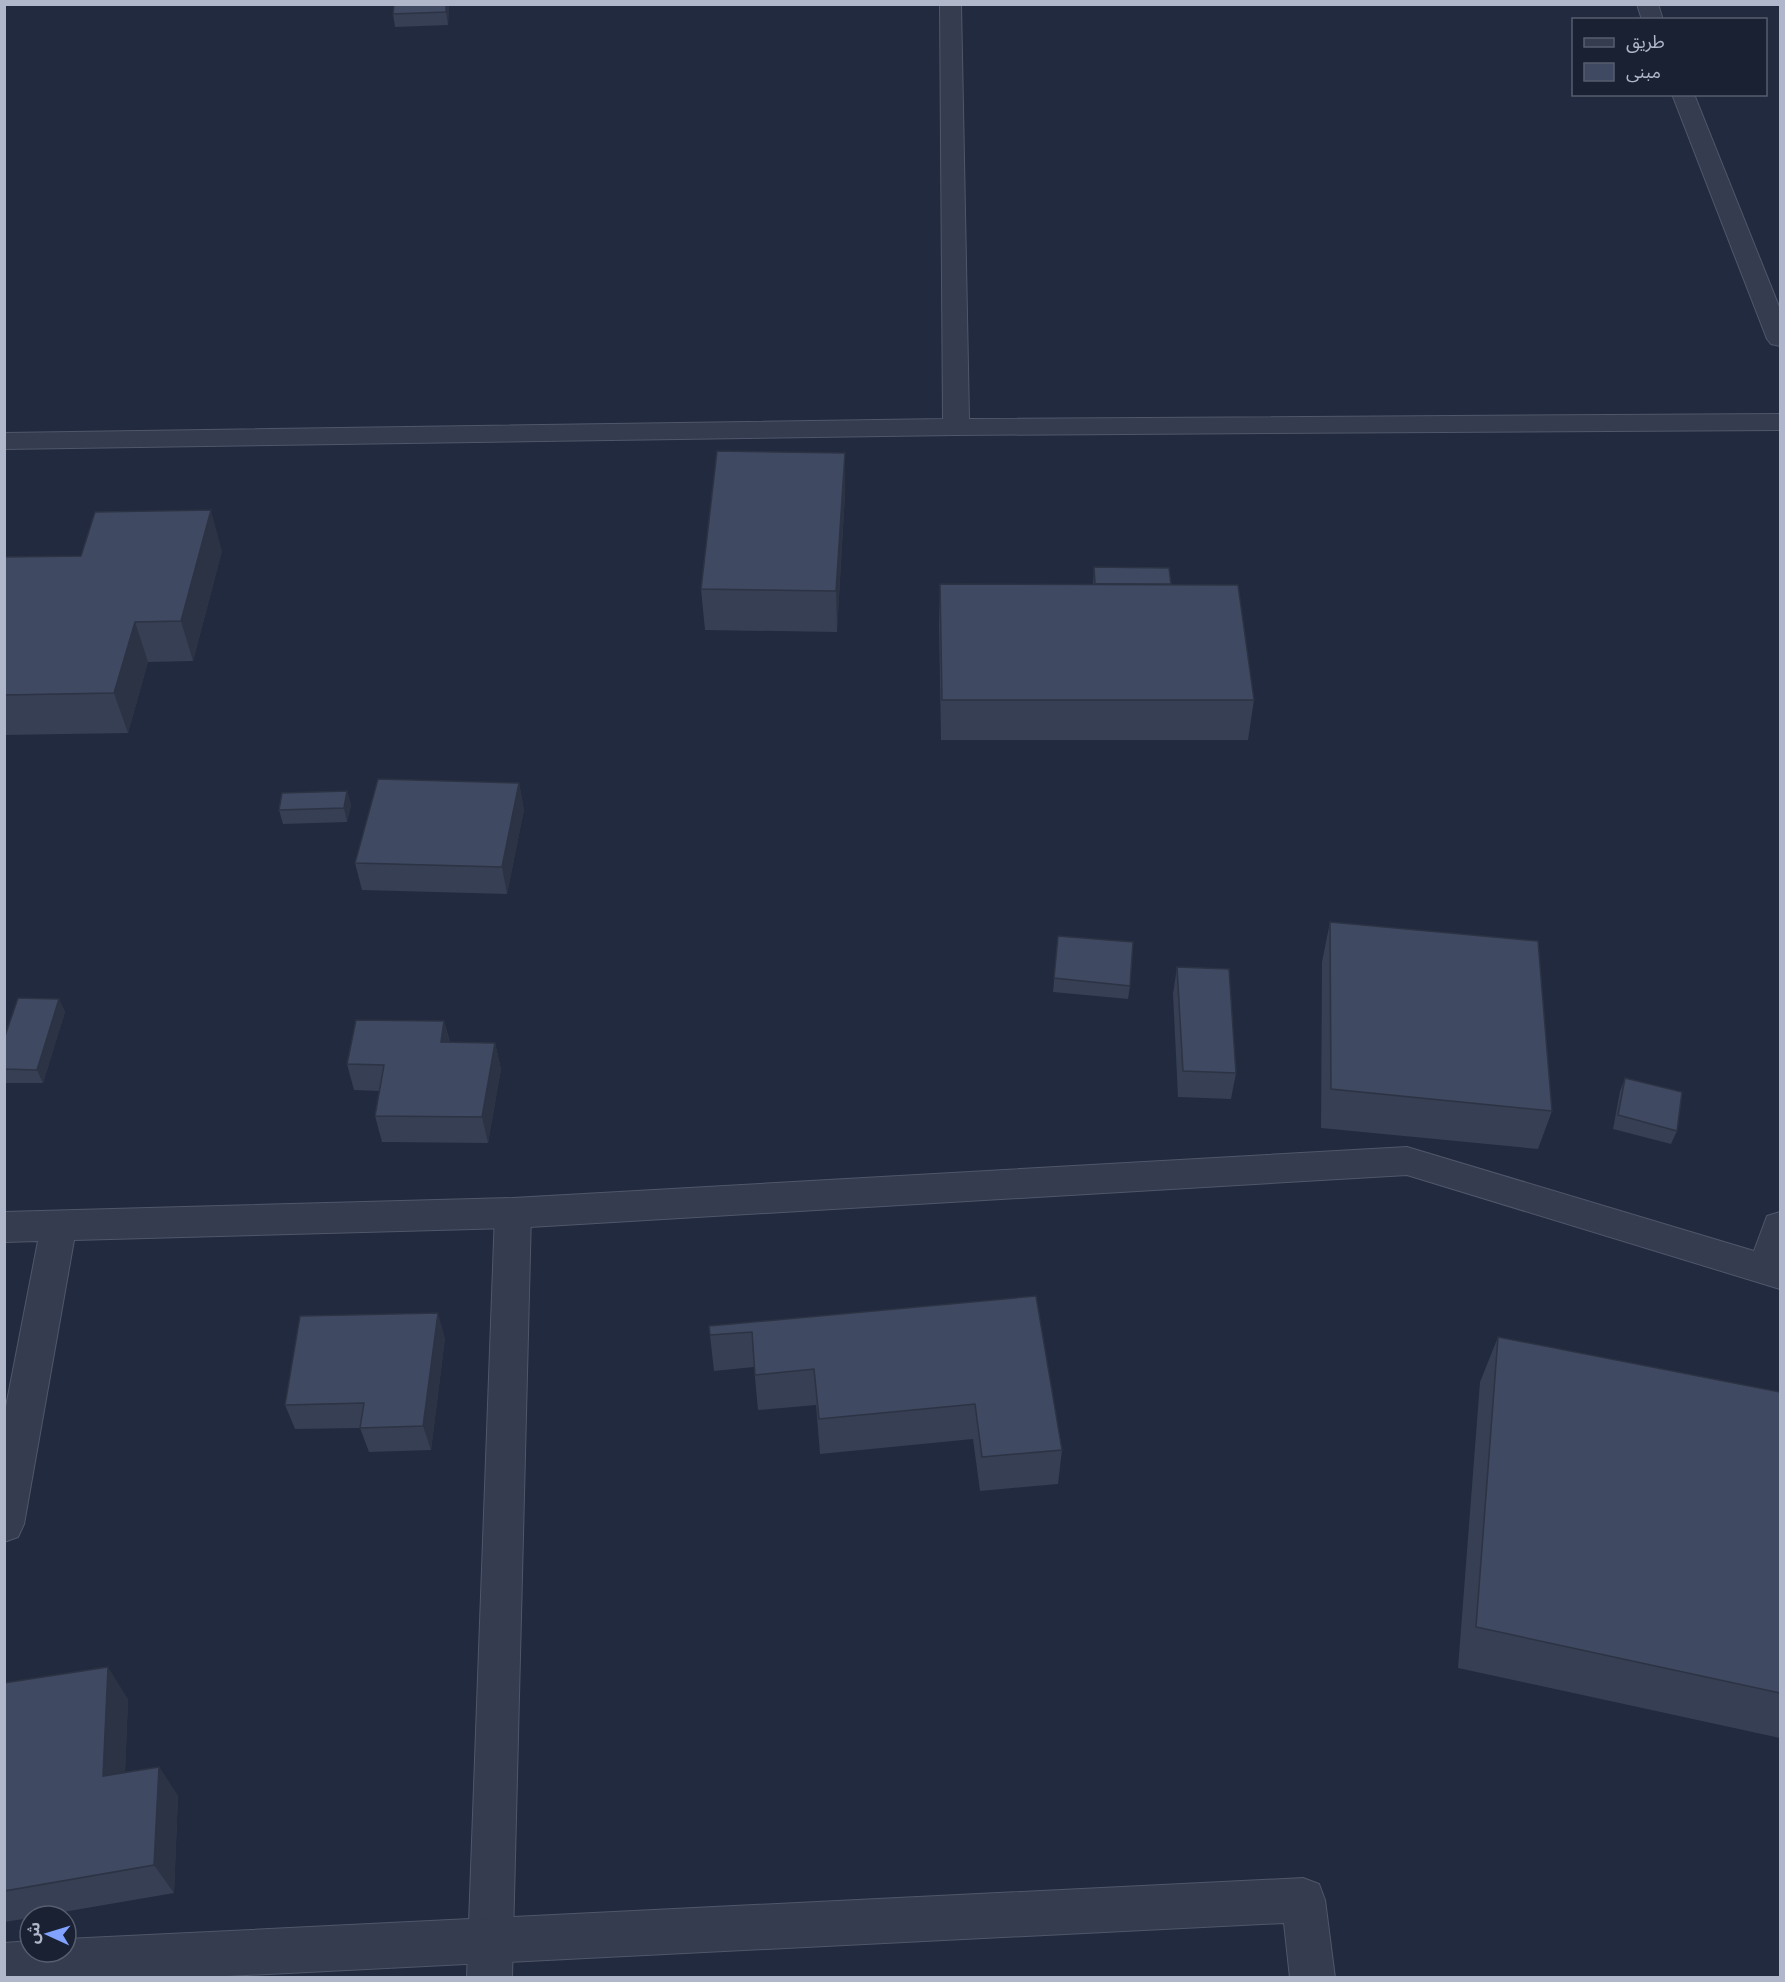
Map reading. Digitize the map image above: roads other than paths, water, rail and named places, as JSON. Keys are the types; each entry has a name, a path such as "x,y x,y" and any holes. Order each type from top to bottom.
{"street":[{"path":"950,4 956,427"},
{"path":"1684,96 1780,339"},
{"path":"4,441 956,427 1780,422"},
{"path":"4,1227 513,1213 1407,1161 1773,1272 1780,1227"},
{"path":"490,1958 513,1213"},
{"path":"4,1524 59,1225"},
{"path":"6,1969 490,1958 1303,1900 1313,1977"}]}
